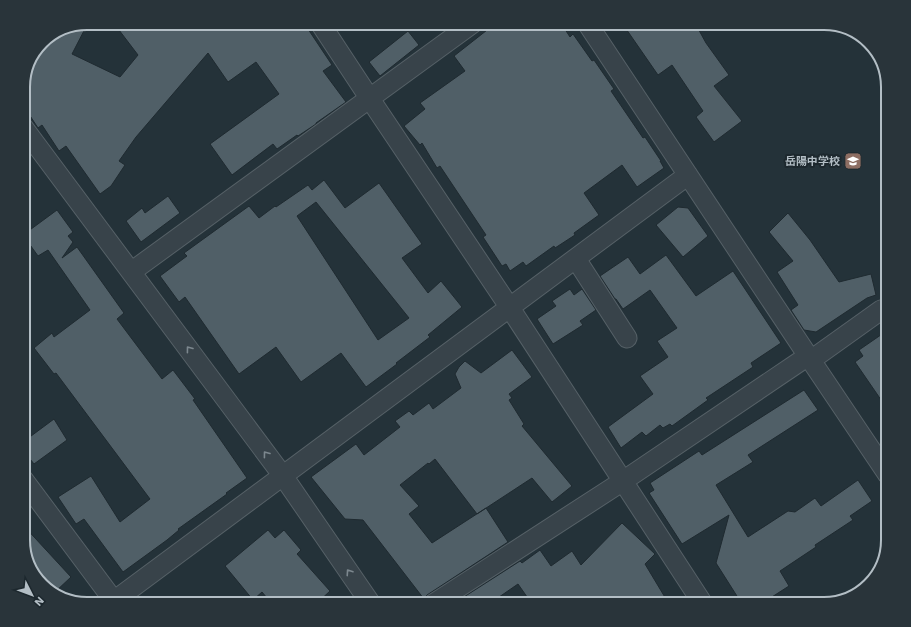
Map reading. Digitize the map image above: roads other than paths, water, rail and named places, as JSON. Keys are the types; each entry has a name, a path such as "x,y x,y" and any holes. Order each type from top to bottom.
{"street":[{"path":"325,30 510,308 698,597"},
{"path":"130,272 463,30"},
{"path":"592,30 809,358 881,459"},
{"path":"30,136 283,476 365,597"},
{"path":"119,597 688,175"},
{"path":"576,259 627,338"},
{"path":"444,597 623,481 881,310"},
{"path":"30,489 108,597"}],"place":[{"name":"岳陽中学校","path":"853,161"}]}
